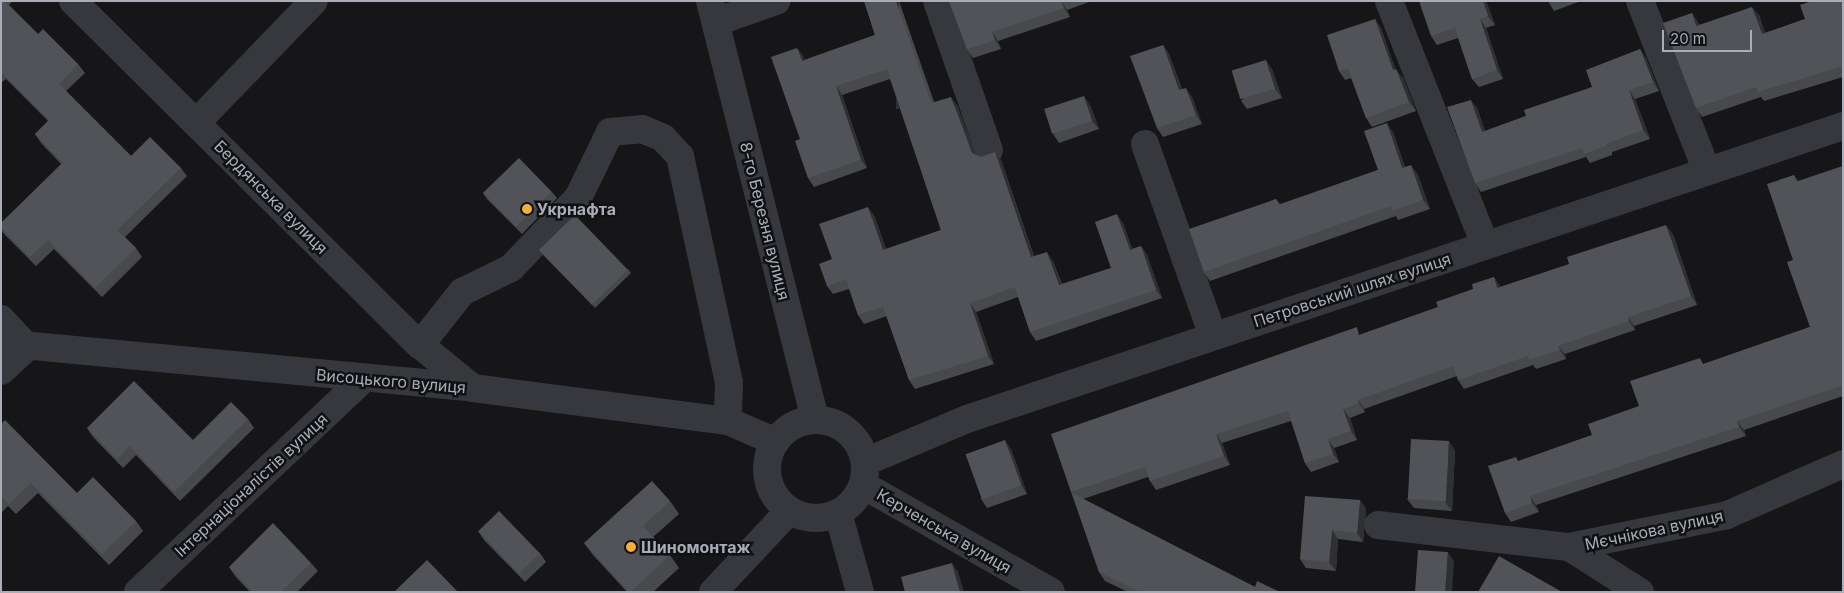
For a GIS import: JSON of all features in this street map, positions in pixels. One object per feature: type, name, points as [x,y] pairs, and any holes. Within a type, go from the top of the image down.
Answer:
[{"type":"street","name":"Бердянська вулиця","points":[[73,1],[420,345],[473,388]]},
{"type":"street","points":[[197,122],[314,1]]},
{"type":"street","name":"8-го Березня вулиця","points":[[776,1],[713,11],[815,420]]},
{"type":"street","points":[[937,1],[989,150]]},
{"type":"street","points":[[1389,1],[1485,245]]},
{"type":"street","points":[[1640,1],[1707,171]]},
{"type":"street","name":"Петровський шлях вулиця","points":[[838,513],[857,496],[864,474],[967,419],[1843,126]]},
{"type":"street","points":[[420,345],[462,292],[510,268],[578,198],[610,132],[642,129],[663,138],[680,156],[730,383],[728,421]]},
{"type":"street","points":[[1145,144],[1213,336]]},
{"type":"street","points":[[1,320],[14,345],[1,371]]},
{"type":"street","name":"Висоцького вулиця","points":[[14,345],[473,388],[728,421],[776,442]]},
{"type":"street","name":"Інтернаціоналістів вулиця","points":[[138,592],[364,378]]},
{"type":"street","points":[[860,592],[838,513],[813,518],[790,510],[772,490],[768,478],[770,453],[776,442],[795,425],[815,420],[844,429],[860,447],[864,474]]},
{"type":"street","name":"Мєчнікова вулиця","points":[[1569,548],[1727,515],[1843,464]]},
{"type":"street","name":"Керченська вулиця","points":[[864,474],[1051,592]]},
{"type":"street","points":[[713,592],[790,510]]},
{"type":"street","points":[[1378,525],[1569,548]]},
{"type":"street","name":"Мєчнікова вулиця","points":[[1569,548],[1640,592]]},
{"type":"building","points":[[1,1],[4,1],[38,34],[43,29],[78,64],[59,84],[131,156],[150,137],[181,168],[117,230],[136,248],[95,288],[48,240],[30,257],[1,228],[1,223],[63,163],[35,134],[49,120],[1,72]]},
{"type":"building","points":[[864,1],[896,1],[931,103],[951,97],[972,153],[981,157],[995,152],[1031,257],[1047,252],[1059,285],[1111,268],[1095,222],[1117,214],[1130,250],[1141,246],[1156,290],[1030,332],[1015,287],[970,303],[988,356],[909,380],[883,307],[858,315],[846,279],[827,286],[819,264],[832,259],[819,224],[868,207],[883,250],[941,230],[887,69],[836,86],[861,160],[808,178],[795,141],[800,139],[771,57],[797,48],[802,61],[875,35]]},
{"type":"building","points":[[949,1],[1061,1],[1064,8],[992,32],[995,40],[967,49]]},
{"type":"building","points":[[1419,1],[1483,1],[1488,16],[1480,19],[1497,70],[1472,79],[1455,28],[1431,36]]},
{"type":"building","points":[[1812,1],[1843,1],[1843,66],[1758,92],[1756,87],[1696,108],[1663,23],[1692,13],[1696,26],[1752,7],[1762,34],[1805,19],[1800,5]]},
{"type":"building","points":[[1375,19],[1393,70],[1396,69],[1409,102],[1366,118],[1348,68],[1339,71],[1327,35]]},
{"type":"building","points":[[1163,45],[1179,90],[1186,88],[1196,115],[1157,128],[1130,56]]},
{"type":"building","points":[[1640,49],[1653,82],[1629,90],[1643,130],[1584,154],[1582,148],[1475,183],[1447,107],[1471,100],[1482,132],[1526,116],[1524,110],[1592,87],[1586,70]]},
{"type":"building","points":[[1266,60],[1275,89],[1240,99],[1232,71]]},
{"type":"building","points":[[1084,96],[1092,121],[1052,134],[1044,109]]},
{"type":"building","points":[[1387,123],[1402,168],[1411,165],[1423,200],[1392,211],[1391,206],[1204,272],[1189,229],[1276,199],[1279,205],[1378,170],[1364,131]]},
{"type":"building","points":[[519,158],[552,192],[516,227],[483,193]]},
{"type":"building","points":[[1843,166],[1843,385],[1737,421],[1739,427],[1530,496],[1532,503],[1505,513],[1488,466],[1516,457],[1518,461],[1592,435],[1588,424],[1639,406],[1630,381],[1700,358],[1703,364],[1810,327],[1787,262],[1793,260],[1767,184],[1794,175],[1796,182]]},
{"type":"building","points":[[575,215],[628,270],[592,304],[539,250]]},
{"type":"building","points":[[1666,225],[1691,296],[1628,317],[1629,321],[1558,346],[1560,350],[1529,360],[1528,356],[1458,380],[1453,366],[1358,400],[1359,403],[1343,409],[1351,431],[1328,439],[1333,454],[1305,463],[1288,411],[1216,434],[1224,456],[1150,481],[1145,467],[1071,492],[1051,434],[1357,327],[1359,335],[1438,307],[1436,302],[1473,289],[1472,284],[1494,277],[1497,288],[1569,264],[1567,257]]},
{"type":"building","points":[[134,381],[193,440],[231,402],[248,419],[174,492],[130,446],[117,459],[87,428]]},
{"type":"building","points":[[5,420],[77,493],[93,477],[136,521],[102,554],[31,483],[9,504],[1,496],[1,424]]},
{"type":"building","points":[[1411,439],[1449,441],[1446,501],[1408,499]]},
{"type":"building","points":[[1005,440],[1021,485],[982,499],[966,454]]},
{"type":"building","name":"Шиномонтаж","points":[[652,481],[670,501],[643,526],[670,555],[629,592],[584,543]]},
{"type":"building","points":[[1072,493],[1255,587],[1257,581],[1280,592],[1140,592],[1099,572]]},
{"type":"building","points":[[1305,496],[1360,500],[1357,533],[1332,530],[1329,562],[1300,559]]},
{"type":"building","points":[[499,511],[540,553],[519,574],[478,531]]},
{"type":"building","points":[[273,523],[311,563],[281,592],[253,592],[229,567]]},
{"type":"building","points":[[1418,550],[1448,552],[1445,592],[1415,592]]},
{"type":"building","points":[[1499,556],[1562,592],[1478,592]]},
{"type":"building","points":[[427,560],[458,592],[394,592]]},
{"type":"building","points":[[952,563],[960,592],[905,592],[901,577]]},
{"type":"place","name":"Укрнафта","points":[[527,209]]},
{"type":"place","name":"Шиномонтаж","points":[[631,547]]}]
